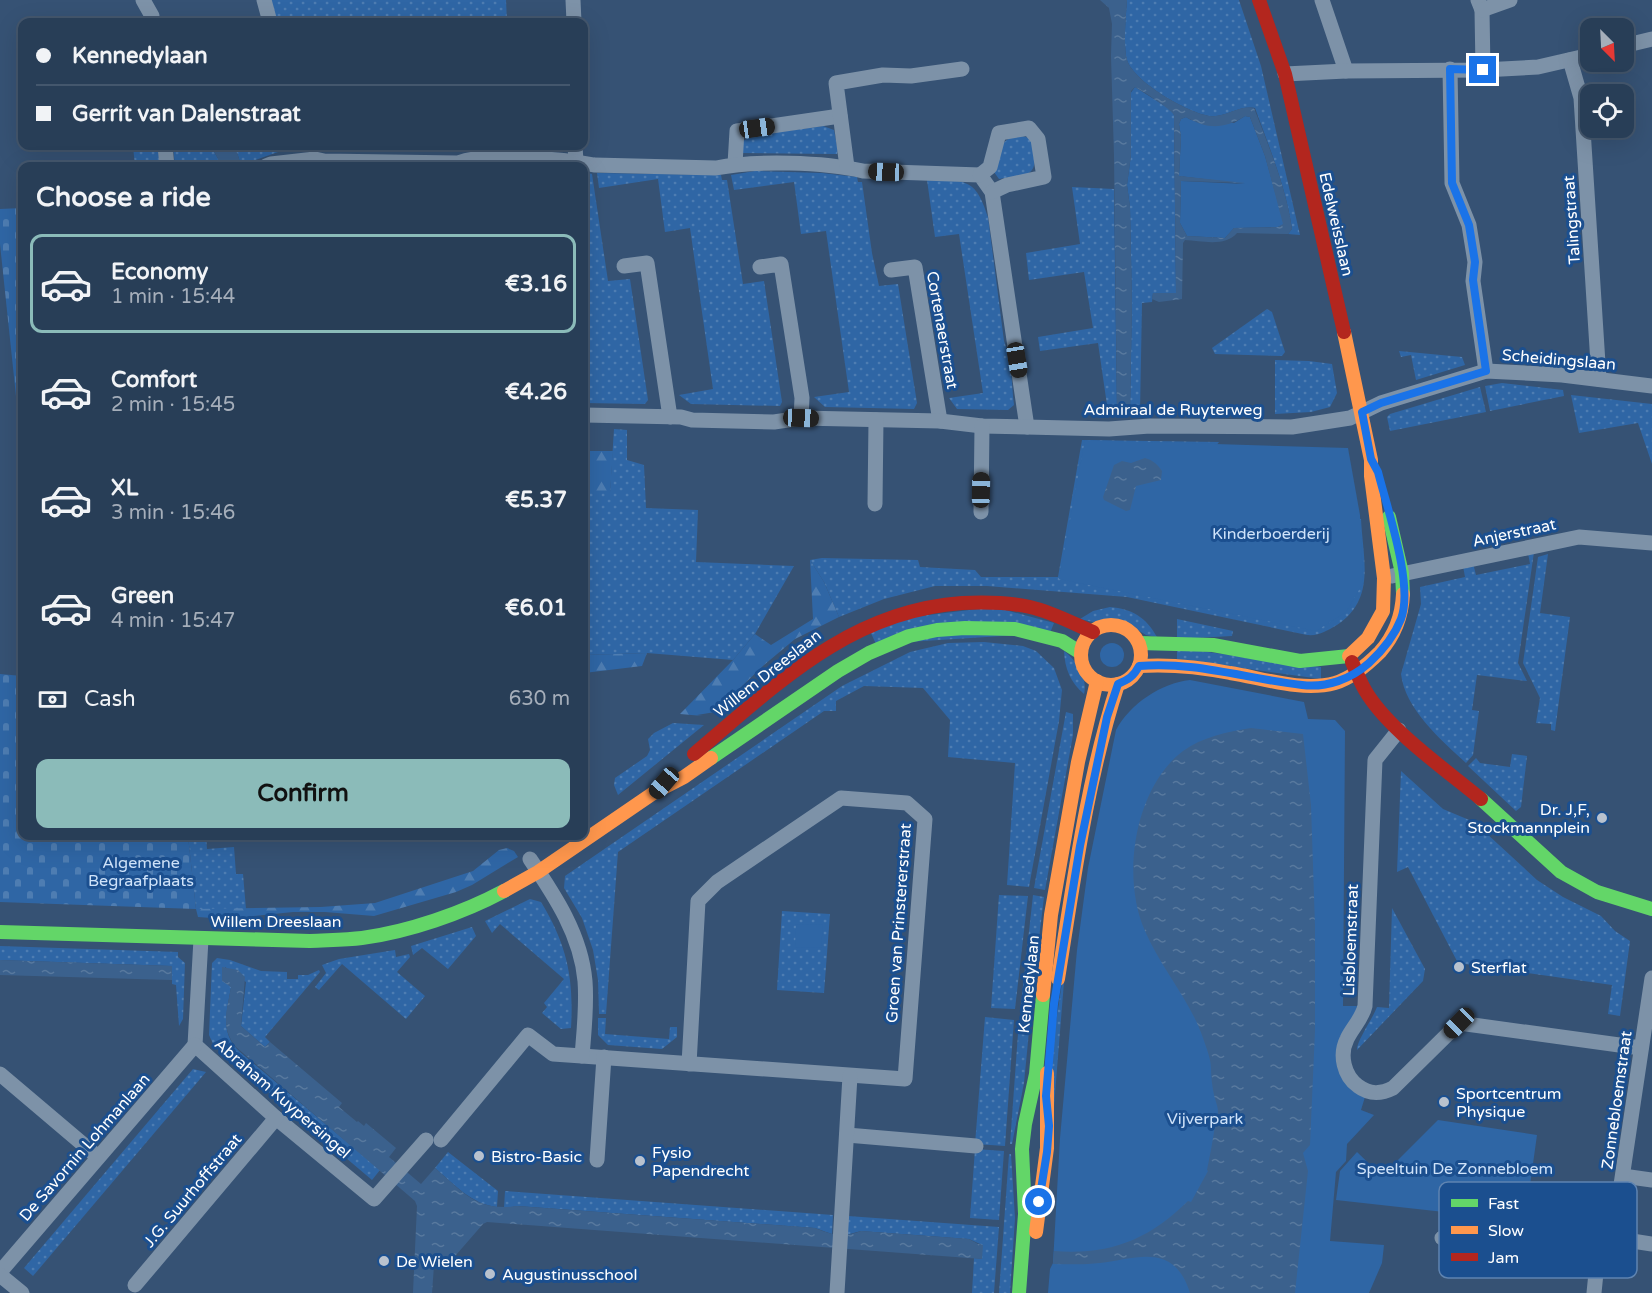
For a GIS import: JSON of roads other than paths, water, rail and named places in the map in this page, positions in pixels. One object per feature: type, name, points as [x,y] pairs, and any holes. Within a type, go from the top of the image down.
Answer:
[{"type":"street","points":[[143,0],[152,18]]},
{"type":"street","points":[[264,0],[269,18]]},
{"type":"street","points":[[573,0],[574,18]]},
{"type":"street","name":"Edelweisslaan","points":[[1259,0],[1285,74],[1334,282],[1371,459],[1371,477],[1384,578],[1383,611],[1368,638],[1349,656]]},
{"type":"street","points":[[1322,0],[1346,71]]},
{"type":"street","points":[[1483,70],[1480,5],[1510,0]]},
{"type":"street","points":[[1634,43],[1652,39]]},
{"type":"street","points":[[1285,74],[1538,68],[1580,58]]},
{"type":"street","name":"Talingstraat","points":[[1570,60],[1581,99],[1599,379]]},
{"type":"street","points":[[847,167],[836,82],[883,75],[911,76],[962,69]]},
{"type":"street","points":[[1450,69],[1452,183],[1469,225],[1475,262],[1473,280],[1486,371]]},
{"type":"street","points":[[735,164],[736,131],[840,116]]},
{"type":"street","points":[[588,164],[705,168],[735,164],[774,164],[847,167],[863,171],[980,175],[990,167],[999,133],[1029,128],[1038,140],[1044,177],[1007,185],[992,192]]},
{"type":"street","points":[[575,150],[576,161]]},
{"type":"street","points":[[278,162],[314,152],[324,161],[391,162]]},
{"type":"street","points":[[468,152],[580,162]]},
{"type":"street","points":[[980,175],[992,192],[1027,427]]},
{"type":"street","points":[[624,266],[647,263],[670,417]]},
{"type":"street","points":[[760,267],[781,264],[802,398],[801,418]]},
{"type":"street","name":"Cortenaerstraat","points":[[891,270],[915,267],[940,422]]},
{"type":"street","name":"Scheidingslaan","points":[[1362,412],[1381,403],[1486,371],[1599,379],[1652,386]]},
{"type":"street","name":"Admiraal de Ruyterweg","points":[[588,415],[774,422],[801,418],[940,422],[982,426],[1128,429],[1150,426],[1292,427],[1350,418],[1362,412]]},
{"type":"street","points":[[875,504],[876,420]]},
{"type":"street","points":[[981,512],[982,426]]},
{"type":"street","name":"Edelweisslaan","points":[[1357,673],[1384,650],[1401,619],[1404,599],[1403,573],[1378,472],[1371,459]]},
{"type":"street","name":"Anjerstraat","points":[[1384,578],[1579,537],[1652,543]]},
{"type":"street","name":"Willem Dreeslaan","points":[[655,792],[672,773],[826,647],[881,618],[915,608],[956,602],[1003,603],[1034,608],[1093,632]]},
{"type":"street","points":[[1110,625],[1119,626],[1128,630],[1139,643],[1141,659],[1139,666],[1127,681],[1118,684],[1104,684],[1085,670],[1081,653],[1085,641],[1093,632],[1110,625]]},
{"type":"street","name":"Willem Dreeslaan","points":[[588,832],[684,777],[869,652],[909,636],[937,630],[965,628],[1015,629],[1062,641],[1081,653]]},
{"type":"street","points":[[1139,643],[1213,645],[1300,661],[1349,656],[1367,694],[1379,710],[1561,872],[1596,892],[1652,909]]},
{"type":"street","points":[[1139,666],[1162,664],[1194,666],[1304,685],[1331,684],[1357,673]]},
{"type":"street","name":"Kennedylaan","points":[[1019,1293],[1025,1214],[1022,1158],[1025,1124],[1036,1074],[1052,915],[1078,762],[1097,681]]},
{"type":"street","name":"Kennedylaan","points":[[1033,1282],[1038,1214],[1049,1126],[1046,1096],[1054,1004],[1080,846],[1107,717],[1118,684]]},
{"type":"street","name":"Lisbloemstraat","points":[[1399,730],[1375,760],[1365,1006],[1343,1051],[1345,1068],[1354,1084],[1373,1093],[1383,1093],[1393,1088],[1459,1023],[1641,1048]]},
{"type":"street","points":[[1455,779],[1476,808],[1542,872],[1587,898],[1616,910],[1642,916],[1652,914]]},
{"type":"street","name":"Groen van Prinstererstraat","points":[[390,1182],[403,1167],[434,1140],[528,1035],[553,1054],[604,1058],[850,1076],[905,1079],[925,819],[907,803],[841,798],[717,882],[698,901],[688,1064]]},
{"type":"street","name":"Willem Dreeslaan","points":[[0,932],[310,941],[361,938],[398,931],[465,909],[575,840]]},
{"type":"street","points":[[534,865],[567,918],[582,960],[586,1003],[582,1056]]},
{"type":"street","name":"Abraham Kuypersingel","points":[[201,939],[195,1045],[276,1118],[374,1199],[390,1182]]},
{"type":"street","name":"Zonnebloemstraat","points":[[1622,1182],[1652,978]]},
{"type":"street","name":"De Savornin Lohmanlaan","points":[[0,1274],[195,1045]]},
{"type":"street","points":[[597,1160],[604,1058]]},
{"type":"street","points":[[0,1074],[98,1157]]},
{"type":"street","points":[[837,1293],[850,1076]]},
{"type":"street","name":"J.G. Suurhoffstraat","points":[[135,1285],[276,1118]]},
{"type":"street","points":[[847,1135],[976,1146]]},
{"type":"street","points":[[1623,1176],[1652,1180]]},
{"type":"street","points":[[1637,1242],[1652,1244]]},
{"type":"street","points":[[0,1274],[22,1293]]},
{"type":"street","points":[[1594,1293],[1596,1278]]},
{"type":"water","points":[[1100,0],[1127,0],[1125,39],[1127,60],[1140,78],[1151,87],[1176,103],[1200,114],[1216,116],[1243,108],[1254,108],[1281,183],[1292,229],[1288,234],[1237,233],[1220,242],[1185,240],[1183,243],[1182,299],[1159,302],[1152,299],[1153,293],[1176,293],[1174,115],[1162,104],[1135,87],[1131,91],[1131,155],[1127,185],[1130,207],[1132,303],[1130,412],[1117,412],[1112,24],[1109,8]],"holes":[[[1245,116],[1250,117],[1265,156],[1283,224],[1278,227],[1234,228],[1225,238],[1187,236],[1180,223],[1181,181],[1246,183],[1179,176],[1181,137],[1179,124],[1181,119],[1186,117],[1202,124],[1216,126]]]},
{"type":"water","points":[[213,150],[236,150],[240,162],[220,162]]},
{"type":"water","points":[[1145,458],[1153,461],[1162,471],[1161,480],[1136,486],[1130,510],[1126,511],[1104,500],[1114,465],[1122,461],[1131,463]]},
{"type":"water","points":[[1251,728],[1303,734],[1311,805],[1315,926],[1315,1031],[1310,1145],[1303,1153],[1308,1171],[1295,1293],[1190,1293],[1175,1266],[1153,1257],[1094,1264],[1053,1264],[1054,1251],[1074,1252],[1111,1247],[1143,1235],[1158,1226],[1188,1201],[1191,1202],[1208,1171],[1218,1112],[1211,1064],[1198,1025],[1145,931],[1138,910],[1134,886],[1134,861],[1143,810],[1153,787],[1166,767],[1183,751],[1198,742],[1224,733]]},
{"type":"water","points":[[0,960],[172,966],[172,980],[0,975]]},
{"type":"water","points":[[222,967],[238,970],[245,977],[241,1026],[265,1047],[270,1042],[342,1103],[339,1107],[357,1122],[364,1126],[366,1123],[396,1148],[389,1157],[421,1184],[435,1168],[463,1192],[491,1206],[815,1228],[838,1235],[861,1231],[969,1239],[983,1245],[982,1259],[487,1222],[449,1263],[434,1265],[432,1293],[413,1293],[417,1206],[415,1201],[236,1047],[226,1026],[231,987],[222,981]]},
{"type":"place","name":"Dr. J,F, Stockmannplein","points":[[1602,818]]},
{"type":"place","name":"Sterflat","points":[[1459,967]]},
{"type":"place","name":"Sportcentrum Physique","points":[[1444,1102]]},
{"type":"place","name":"Bistro-Basic","points":[[479,1156]]},
{"type":"place","name":"Fysio Papendrecht","points":[[640,1161]]},
{"type":"place","name":"De Wielen","points":[[384,1261]]},
{"type":"place","name":"Augustinusschool","points":[[490,1274]]},
{"type":"park label","name":"Kinderboerderij","points":[[1271,533]]},
{"type":"park label","name":"Algemene Begraafplaats","points":[[141,871]]},
{"type":"park label","name":"Vijverpark","points":[[1205,1118]]},
{"type":"park label","name":"Speeltuin De Zonnebloem","points":[[1455,1168]]}]
